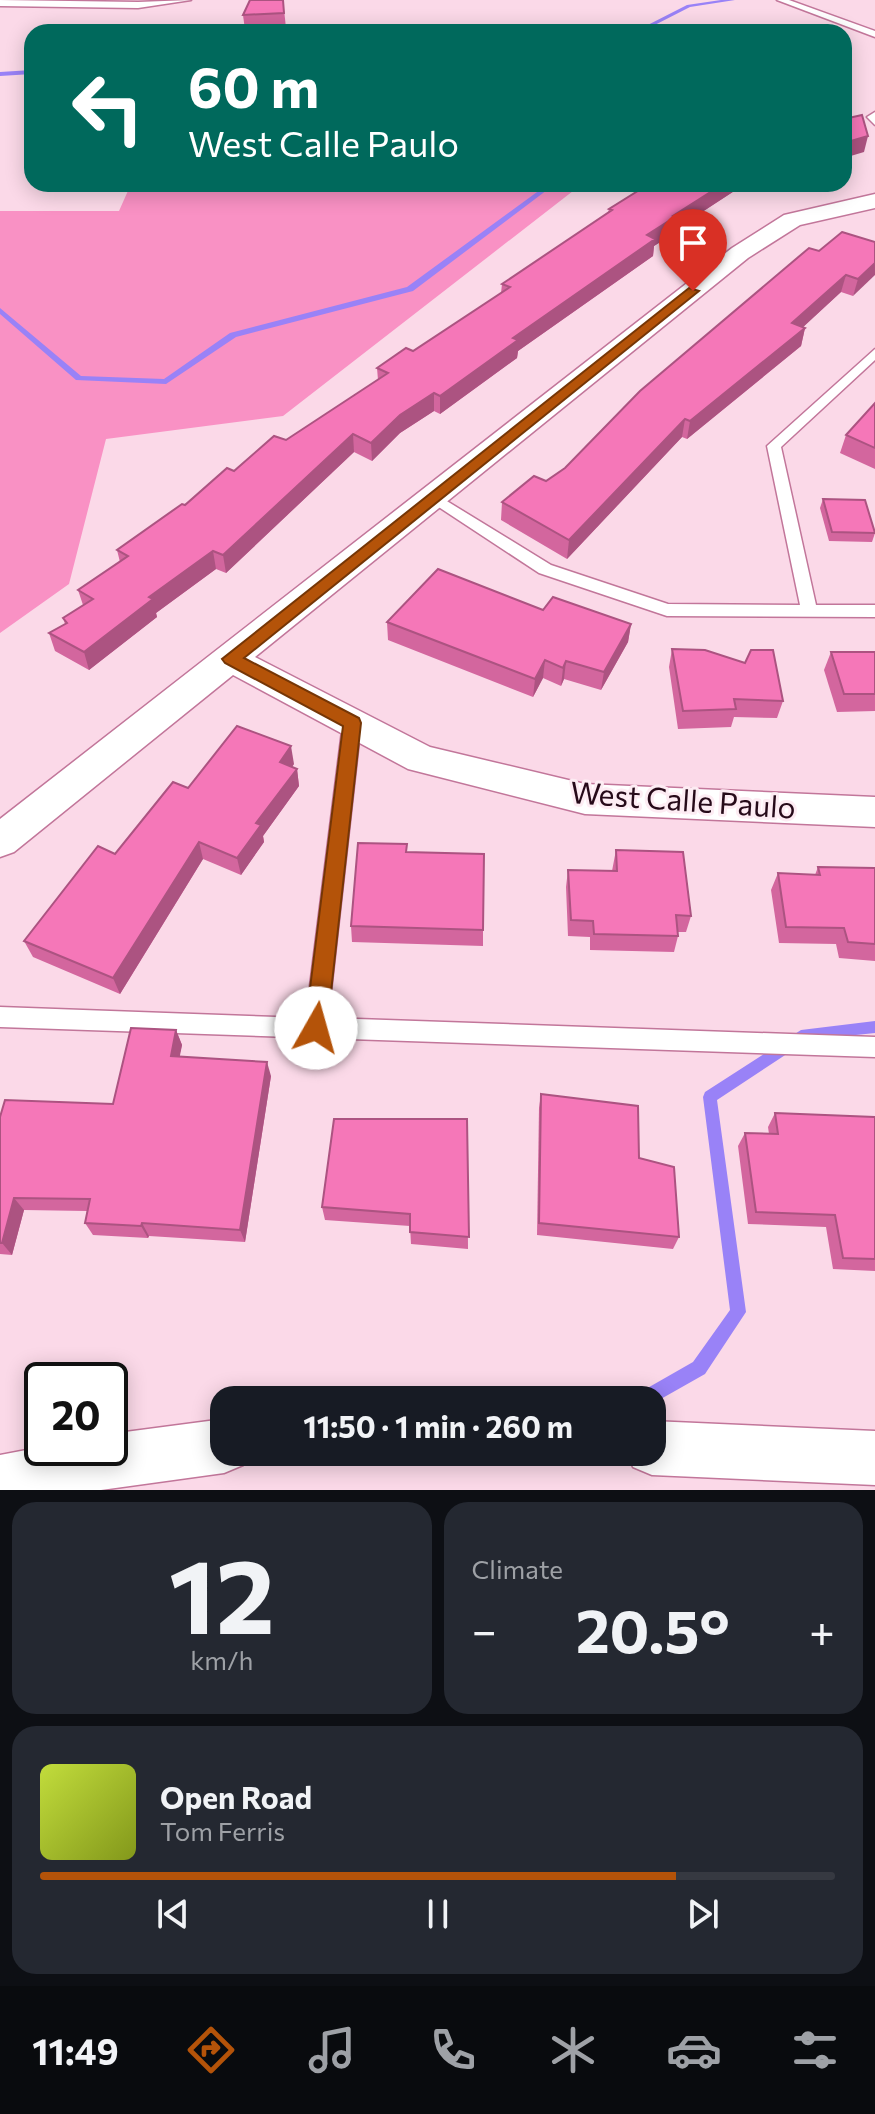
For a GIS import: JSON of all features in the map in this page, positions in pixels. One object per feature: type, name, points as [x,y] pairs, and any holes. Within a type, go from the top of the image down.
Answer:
[{"type":"street","points":[[0,841],[740,253],[792,220],[875,201]]},
{"type":"street","name":"West Calle Paulo","points":[[231,659],[421,759],[585,799],[875,812]]},
{"type":"street","points":[[0,1482],[136,1456],[210,1448]]},
{"type":"street","points":[[666,1449],[875,1458]]},
{"type":"lane","points":[[0,3],[138,5],[187,0]]},
{"type":"lane","points":[[781,0],[847,24]]},
{"type":"lane","points":[[852,26],[875,34]]},
{"type":"lane","points":[[875,115],[872,117],[875,122]]},
{"type":"lane","points":[[809,610],[774,446],[875,353]]},
{"type":"lane","points":[[432,498],[545,569],[667,610],[875,611]]},
{"type":"lane","points":[[316,1028],[352,723]]},
{"type":"lane","points":[[0,1017],[875,1047]]},
{"type":"shaded area","points":[[127,192],[572,192],[283,416],[106,439],[69,584],[0,633],[0,211],[119,211]]},
{"type":"building","points":[[250,0],[283,0],[284,13],[243,15]]},
{"type":"building","points":[[862,115],[868,136],[852,141],[852,117]]},
{"type":"building","points":[[636,192],[710,192],[647,235],[655,239],[513,338],[518,340],[440,396],[434,393],[400,415],[371,443],[353,434],[223,555],[213,551],[149,597],[153,599],[84,652],[49,633],[67,623],[63,618],[93,599],[78,590],[128,556],[117,550],[182,504],[185,505],[227,468],[234,471],[274,436],[286,440],[388,373],[377,368],[406,348],[413,351],[510,287],[502,284],[612,210],[609,209]]},
{"type":"building","points":[[842,232],[875,242],[875,263],[858,279],[846,275],[792,323],[805,328],[690,421],[685,419],[569,540],[502,502],[534,476],[546,481],[565,468],[640,391],[809,248],[819,251]]},
{"type":"building","points":[[875,403],[875,448],[846,435]]},
{"type":"building","points":[[823,499],[865,500],[875,533],[832,532]]},
{"type":"building","points":[[438,569],[543,610],[553,597],[631,624],[604,672],[566,661],[563,668],[545,660],[535,679],[387,622]]},
{"type":"building","points":[[672,649],[705,650],[745,663],[751,650],[773,650],[783,701],[734,699],[736,709],[683,711]]},
{"type":"building","points":[[831,652],[875,652],[875,694],[844,694]]},
{"type":"building","points":[[237,726],[291,746],[280,762],[297,769],[256,823],[261,825],[237,858],[199,842],[113,978],[24,941],[98,846],[115,854],[173,782],[188,788]]},
{"type":"building","points":[[358,843],[407,844],[406,852],[484,854],[483,930],[351,926]]},
{"type":"building","points":[[616,850],[683,852],[691,916],[676,915],[678,936],[594,934],[593,921],[571,920],[568,870],[617,871]]},
{"type":"building","points":[[818,867],[875,868],[875,944],[848,942],[844,928],[786,927],[778,873],[820,875]]},
{"type":"building","points":[[131,1028],[176,1030],[171,1056],[267,1062],[240,1230],[142,1223],[141,1226],[85,1223],[90,1199],[14,1198],[0,1243],[0,1117],[5,1100],[113,1104]]},
{"type":"building","points":[[541,1094],[638,1106],[639,1158],[674,1167],[679,1237],[539,1223]]},
{"type":"building","points":[[775,1113],[875,1117],[875,1259],[843,1258],[835,1215],[756,1212],[745,1133],[778,1134]]},
{"type":"building","points":[[334,1119],[467,1119],[469,1237],[410,1232],[410,1214],[322,1207]]},
{"type":"waterway","points":[[653,24],[689,6],[732,0]]},
{"type":"waterway","points":[[0,74],[24,72]]},
{"type":"waterway","points":[[0,310],[79,378],[166,382],[233,335],[410,289],[541,192]]},
{"type":"waterway","points":[[666,1387],[699,1368],[738,1312],[710,1097],[806,1034],[875,1027]]},
{"type":"route","points":[[316,1028],[352,723],[231,659],[693,291]]}]
